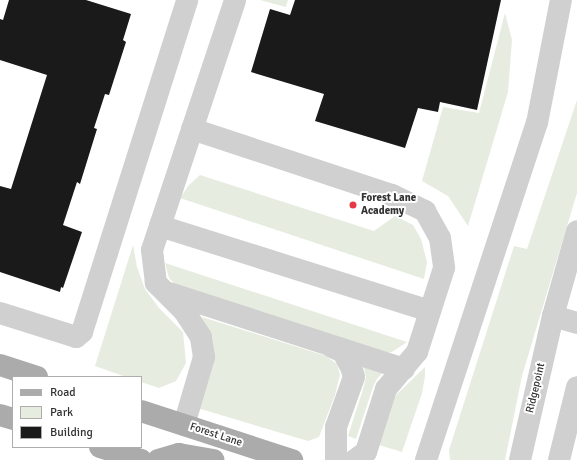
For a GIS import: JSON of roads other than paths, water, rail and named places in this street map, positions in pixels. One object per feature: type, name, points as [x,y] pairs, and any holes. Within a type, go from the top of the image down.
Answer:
[{"type":"main road","points":[[0,365],[34,376]]},
{"type":"main road","name":"Forest Lane","points":[[142,411],[292,460]]},
{"type":"main road","points":[[0,415],[12,419]]},
{"type":"main road","points":[[103,448],[131,459]]},
{"type":"main road","points":[[158,460],[178,454],[213,460]]},
{"type":"street","points":[[0,313],[76,337],[82,332],[187,0]]},
{"type":"street","points":[[184,425],[204,357],[201,337],[184,311],[156,283],[152,250],[235,0]]},
{"type":"street","points":[[426,460],[537,123],[561,0]]},
{"type":"street","points":[[192,128],[392,195],[425,211],[440,238],[444,268],[417,352],[386,389],[366,452],[355,460]]},
{"type":"street","points":[[160,226],[430,311]]},
{"type":"street","name":"Ridgepoint","points":[[520,460],[553,316],[577,231]]},
{"type":"street","points":[[165,292],[404,368]]},
{"type":"street","points":[[553,316],[577,323]]},
{"type":"street","points":[[331,346],[343,352],[351,367],[354,377],[336,427],[336,460]]},
{"type":"street","points":[[559,460],[577,387]]},
{"type":"place","name":"Forest Lane Academy","points":[[353,205]]}]
